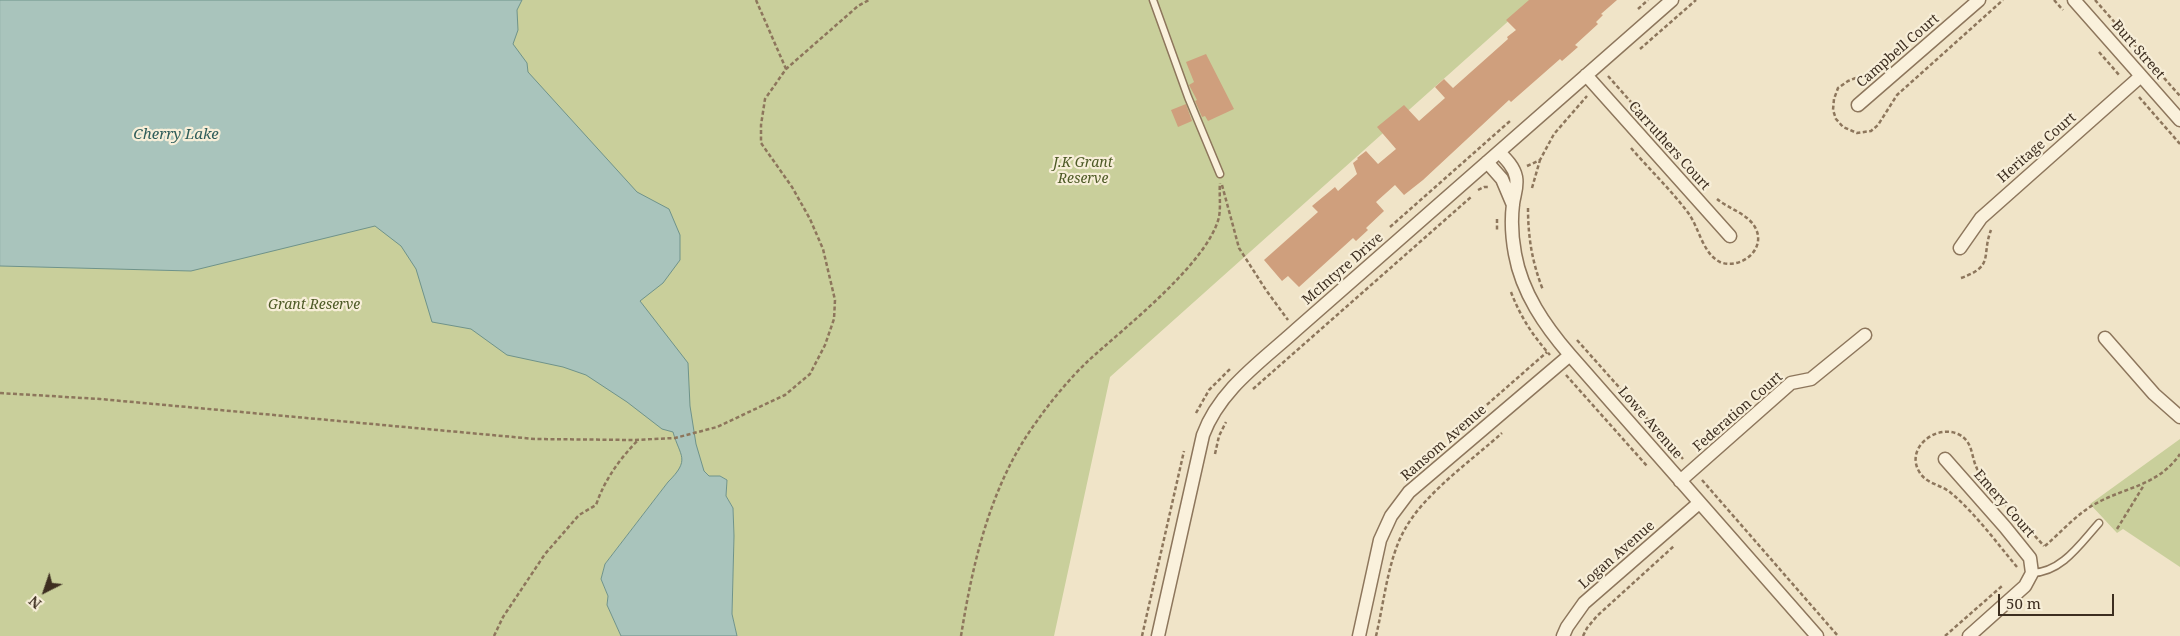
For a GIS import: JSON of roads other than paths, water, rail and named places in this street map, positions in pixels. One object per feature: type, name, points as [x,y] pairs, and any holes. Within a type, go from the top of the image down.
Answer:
[{"type":"street","name":"McIntyre Drive","points":[[1158,636],[1199,451],[1207,423],[1230,390],[1672,0]]},
{"type":"street","name":"Campbell Court","points":[[1858,105],[1979,0]]},
{"type":"street","name":"Burt Street","points":[[2074,0],[2180,120]]},
{"type":"street","name":"Carruthers Court","points":[[1586,75],[1730,236]]},
{"type":"street","name":"Heritage Court","points":[[1960,248],[1981,218],[2141,76]]},
{"type":"street","name":"Lowe Avenue","points":[[1499,152],[1513,170],[1517,186],[1513,205],[1515,254],[1524,287],[1542,320],[1570,355],[1817,636]]},
{"type":"street","name":"Lowe Avenue","points":[[1487,162],[1502,179],[1513,205]]},
{"type":"street","name":"Federation Court","points":[[1680,481],[1791,383],[1811,379],[1865,334]]},
{"type":"street","points":[[2105,338],[2154,394],[2180,417]]},
{"type":"street","name":"Ransom Avenue","points":[[1359,636],[1380,540],[1391,516],[1408,492],[1570,355]]},
{"type":"street","name":"Emery Court","points":[[1945,459],[2030,558],[2032,573]]},
{"type":"street","name":"Logan Avenue","points":[[1563,636],[1567,627],[1584,604],[1700,503]]},
{"type":"street","points":[[1969,636],[2025,586],[2032,573]]},
{"type":"lane","points":[[1153,0],[1188,97],[1220,174]]},
{"type":"lane","points":[[2032,573],[2042,573],[2061,565],[2099,523]]},
{"type":"water","name":"Cherry Lake","points":[[0,0],[522,0],[517,10],[518,30],[513,44],[527,63],[528,72],[637,192],[669,209],[680,235],[680,260],[663,283],[640,301],[688,363],[690,406],[696,444],[704,471],[709,476],[720,476],[727,480],[726,496],[733,508],[732,614],[737,636],[621,636],[607,605],[608,596],[601,579],[605,564],[682,463],[681,453],[673,432],[662,429],[627,402],[586,375],[563,367],[507,355],[471,329],[432,322],[416,269],[401,246],[375,226],[191,271],[0,266]]},
{"type":"park label","name":"J.K Grant Reserve","points":[[1083,172]]},
{"type":"park label","name":"Grant Reserve","points":[[314,305]]}]
